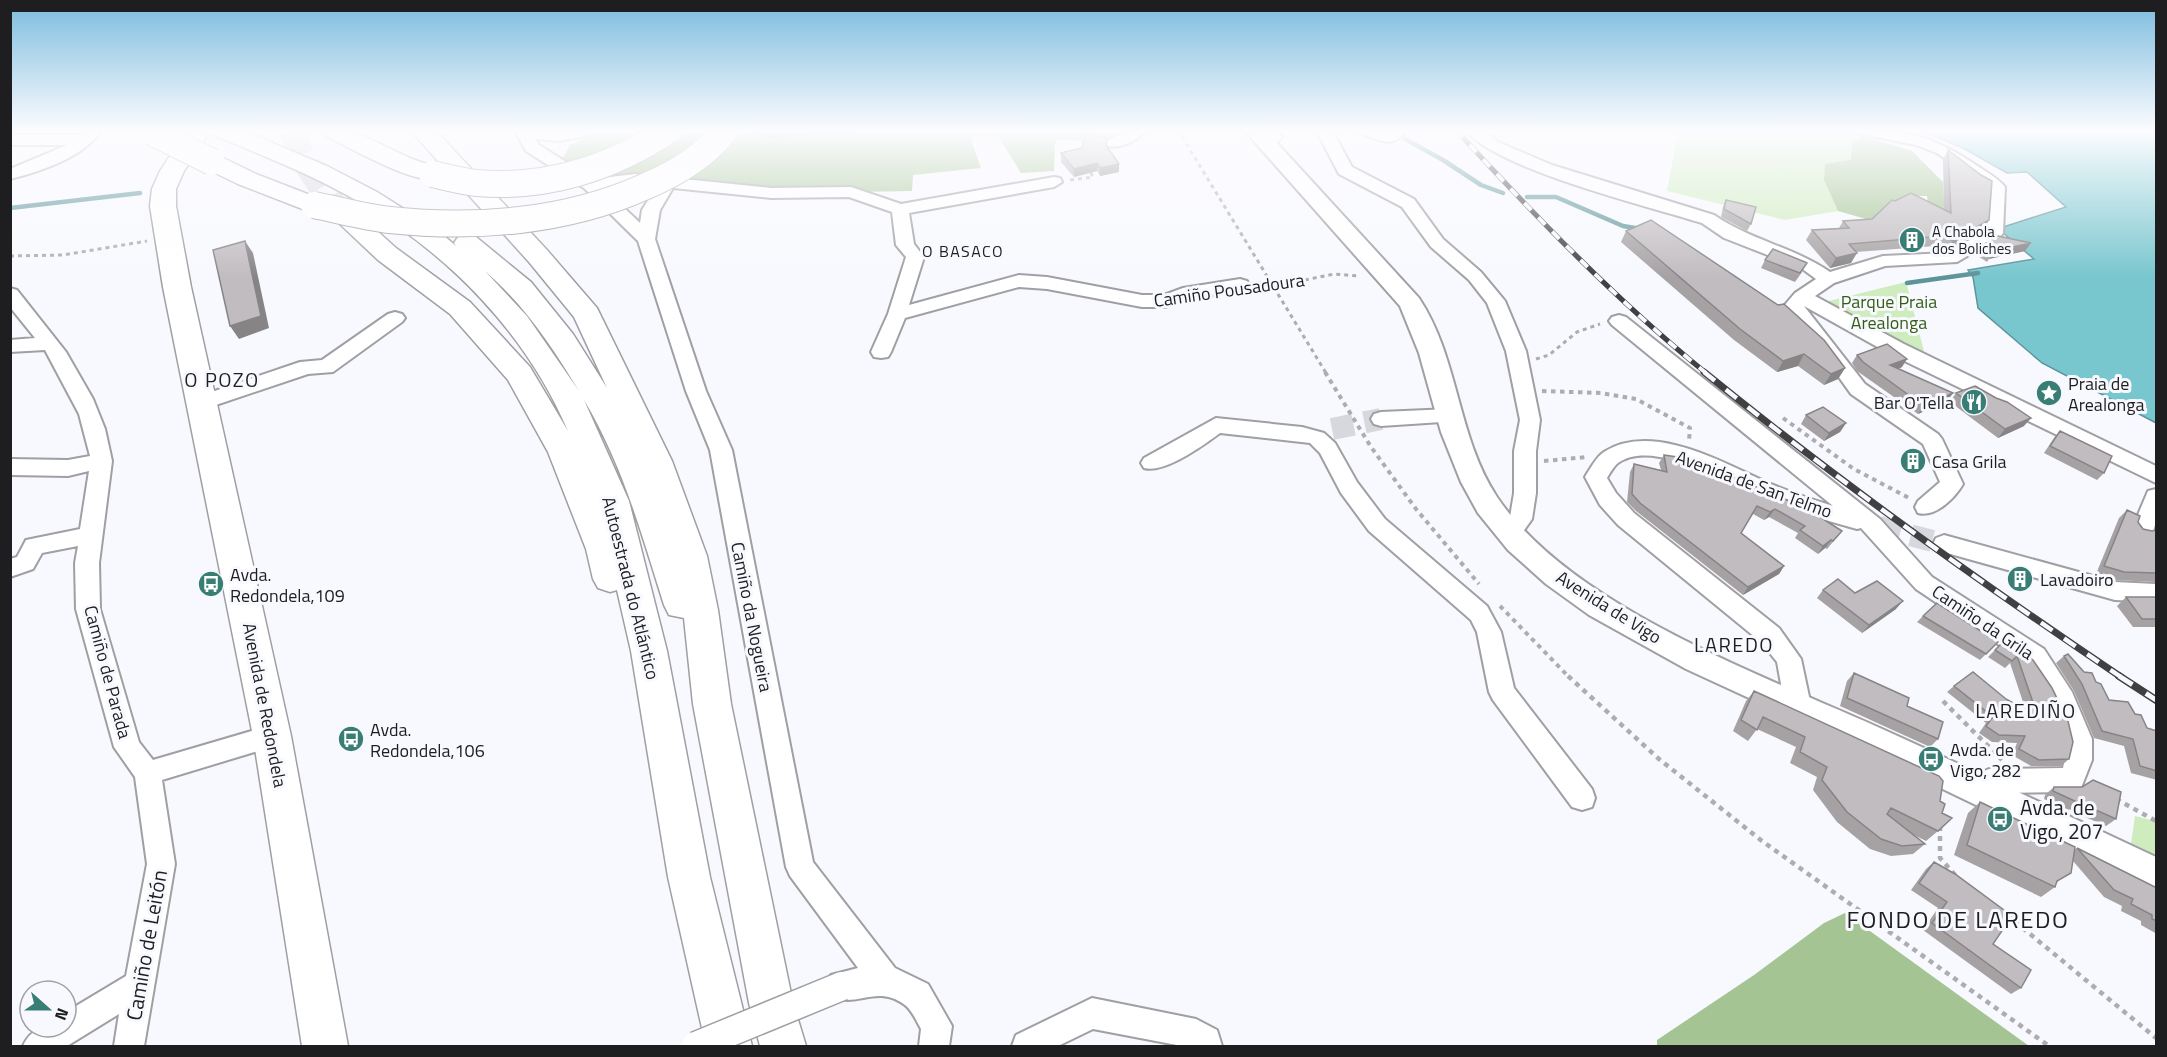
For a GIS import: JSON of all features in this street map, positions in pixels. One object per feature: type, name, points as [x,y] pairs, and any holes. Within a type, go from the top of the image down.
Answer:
[{"type":"highway","name":"Avenida de Redondela","points":[[169,179],[164,189],[163,206],[168,235],[201,403],[272,736],[325,1047]]},
{"type":"highway","points":[[248,179],[324,204],[378,218],[425,223],[481,222],[559,214],[614,201],[662,179]]},
{"type":"highway","name":"Autoestrada do Atlántico","points":[[334,179],[368,197],[428,235],[475,277],[517,322],[569,399],[613,501],[649,651],[689,877],[729,1047]]},
{"type":"highway","name":"Autoestrada do Atlántico","points":[[374,179],[432,215],[521,288],[556,332],[608,414],[647,500],[712,704]]},
{"type":"highway","points":[[464,179],[492,184],[546,179]]},
{"type":"highway","name":"Autoestrada do Atlántico","points":[[468,179],[587,314],[656,461],[690,556],[701,610],[712,704],[771,1003],[783,1047]]},
{"type":"highway","points":[[491,179],[546,245],[587,314]]},
{"type":"highway","points":[[324,204],[460,308],[520,374],[564,452],[603,549],[640,711],[689,877]]},
{"type":"main road","name":"Avenida de Vigo","points":[[1302,179],[1411,303],[1425,330],[1465,462],[1487,504],[1509,534],[1540,563],[1581,593],[1665,643],[2157,875]]},
{"type":"street","name":"Camiño da Nogueira","points":[[582,179],[590,184],[646,239],[696,391],[721,450],[800,867],[884,979]]},
{"type":"street","points":[[590,184],[632,179]]},
{"type":"street","points":[[638,179],[771,193],[851,192],[900,209],[1054,182]]},
{"type":"street","points":[[1362,179],[1408,204],[1437,243],[1482,284],[1496,301],[1517,357],[1530,420],[1525,451],[1526,493],[1521,519],[1509,534]]},
{"type":"street","points":[[1579,179],[1708,219],[1730,234],[1807,264],[1828,279]]},
{"type":"street","points":[[1926,507],[1952,484],[1931,439],[1858,389],[1823,341],[1792,307],[1828,279],[1883,261],[1951,258],[1994,233],[1997,187],[1986,179]]},
{"type":"street","name":"Camiño da Nogueira","points":[[646,239],[651,210],[668,183]]},
{"type":"street","points":[[881,352],[897,314],[915,257],[905,245],[900,209]]},
{"type":"street","name":"Camiño Pousadoura","points":[[897,314],[1019,281],[1047,283],[1142,301],[1166,301],[1183,294],[1240,285]]},
{"type":"street","name":"Camiño de Parada","points":[[10,294],[50,343],[82,394],[100,445],[101,461],[87,563],[88,609],[127,747],[148,773]]},
{"type":"street","points":[[1802,297],[1859,330],[2157,475]]},
{"type":"street","points":[[201,403],[307,367],[326,367],[395,318]]},
{"type":"street","points":[[1619,321],[1875,526]]},
{"type":"street","points":[[1823,341],[1859,330]]},
{"type":"street","points":[[10,346],[50,343]]},
{"type":"street","points":[[1381,419],[1450,416]]},
{"type":"street","points":[[1152,463],[1191,442],[1216,425],[1302,434],[1325,433],[1328,448],[1349,487],[1377,525],[1479,613],[1489,633],[1502,692],[1582,798]]},
{"type":"street","name":"Avenida de San Telmo","points":[[1798,706],[1789,659],[1780,646],[1758,625],[1626,519],[1608,499],[1596,477],[1602,464],[1613,454],[1624,451],[1658,450],[1695,459],[1771,493],[1875,526]]},
{"type":"street","points":[[10,467],[68,468],[101,461]]},
{"type":"street","points":[[2143,529],[2157,498]]},
{"type":"street","name":"Camiño da Grila","points":[[1875,526],[1924,583],[2035,656],[2050,673],[2076,729],[2081,746],[2079,764],[2072,780],[1989,781],[1985,795]]},
{"type":"street","points":[[10,568],[25,563],[34,546],[92,535]]},
{"type":"street","points":[[1944,544],[2115,591],[2157,593]]},
{"type":"street","points":[[148,773],[272,736]]},
{"type":"street","name":"Camiño de Leitón","points":[[129,1047],[161,864],[148,773]]},
{"type":"street","points":[[696,1047],[842,986],[884,979],[917,995],[937,1026],[934,1047]]},
{"type":"street","points":[[39,1047],[139,985]]},
{"type":"street","points":[[1027,1047],[1092,1013],[1196,1034],[1206,1041],[1206,1047]]},
{"type":"path","points":[[1054,182],[1075,179]]},
{"type":"path","points":[[1208,179],[1371,447],[1416,508],[1482,588]]},
{"type":"path","points":[[10,256],[63,255],[147,241],[168,235]]},
{"type":"path","name":"Camiño Pousadoura","points":[[1240,285],[1300,281],[1334,274],[1387,276]]},
{"type":"path","points":[[1517,357],[1539,359],[1553,354],[1561,344],[1584,328],[1619,321]]},
{"type":"path","points":[[1523,388],[1564,393],[1587,391],[1636,399],[1690,428],[1688,445],[1695,459]]},
{"type":"path","points":[[1782,418],[1854,469],[1926,507]]},
{"type":"path","points":[[1554,460],[1579,457]]},
{"type":"path","points":[[1497,603],[1566,674],[1668,766],[1762,841],[2049,1047]]},
{"type":"path","points":[[1943,701],[1999,756],[2015,780]]},
{"type":"path","points":[[2114,798],[2156,821]]},
{"type":"path","points":[[1940,821],[1940,858],[1964,882]]},
{"type":"path","points":[[2001,910],[2157,1038]]},
{"type":"green space","points":[[582,179],[913,179],[912,191],[851,192],[590,184]]},
{"type":"green space","points":[[1669,179],[1825,179],[1838,211],[1785,220],[1667,191]]},
{"type":"green space","points":[[1940,179],[1943,182],[1945,218],[1928,208],[1927,196],[1914,196],[1873,221],[1838,211],[1824,180]]},
{"type":"green space","name":"Parque Praia Arealonga","points":[[1906,282],[1926,359],[1821,303]]},
{"type":"green space","points":[[2156,811],[2156,856],[2131,844],[2135,816],[2155,821]]},
{"type":"green space","points":[[1845,913],[2029,1046],[1657,1046],[1657,1040],[1754,975],[1824,923]]},
{"type":"water","points":[[2035,179],[2156,179],[2156,423],[2042,363],[1978,308],[1973,277],[1968,270],[2034,259],[2003,233],[2003,227],[2066,207]]},
{"type":"building","points":[[1949,179],[1992,181],[1989,220],[1953,241],[1942,236],[1849,244],[1857,253],[1836,258],[1812,230],[1849,228],[1843,221],[1872,219],[1892,200],[1895,201],[1911,193],[1951,213]]},
{"type":"building","points":[[1726,200],[1756,207],[1751,224],[1724,209]]},
{"type":"building","points":[[1651,220],[1778,305],[1784,304],[1824,340],[1845,368],[1831,374],[1804,354],[1783,361],[1740,329],[1626,231]]},
{"type":"building","points":[[1998,236],[2031,243],[1993,251],[1993,254],[1981,246]]},
{"type":"building","points":[[245,241],[261,316],[230,326],[213,250]]},
{"type":"building","points":[[1773,249],[1807,263],[1800,273],[1765,260]]},
{"type":"building","points":[[1887,344],[1907,359],[1890,365],[1953,393],[1924,406],[1863,362],[1857,355]]},
{"type":"building","points":[[1975,386],[2007,402],[2031,418],[2005,429],[1956,393]]},
{"type":"building","points":[[1823,407],[1846,423],[1829,433],[1806,415]]},
{"type":"building","points":[[2060,431],[2112,456],[2104,473],[2050,446]]},
{"type":"building","points":[[1664,455],[1691,459],[1806,508],[1842,531],[1833,541],[1823,546],[1800,530],[1805,526],[1775,509],[1770,512],[1757,506],[1741,533],[1784,566],[1748,587],[1640,503],[1632,494],[1634,464],[1667,472]]},
{"type":"building","points":[[2127,510],[2140,516],[2138,522],[2143,529],[2157,530],[2157,573],[2124,572],[2104,566]]},
{"type":"building","points":[[1838,579],[1855,593],[1877,581],[1903,601],[1869,625],[1823,590]]},
{"type":"building","points":[[2126,597],[2157,597],[2157,619],[2142,619]]},
{"type":"building","points":[[1937,603],[1998,642],[1986,654],[1923,616]]},
{"type":"building","points":[[2005,640],[2033,660],[2052,688],[2068,721],[2073,742],[2069,759],[2039,760],[2019,749],[2025,736],[1999,735],[1986,726],[1993,717],[1954,686],[1973,672],[2006,699],[2038,717],[2017,656],[2012,661],[1995,650]]},
{"type":"building","points":[[2068,654],[2084,672],[2092,673],[2109,700],[2128,702],[2135,714],[2141,715],[2147,728],[2157,731],[2157,771],[2140,766],[2133,739],[2102,731],[2082,684],[2064,656]]},
{"type":"building","points":[[1854,673],[1909,698],[1907,706],[1943,722],[1938,739],[1847,698]]},
{"type":"building","points":[[1754,691],[1939,776],[1943,781],[1940,801],[1945,804],[1942,813],[1952,818],[1938,831],[1891,808],[1887,814],[1925,844],[1902,846],[1881,839],[1847,812],[1822,780],[1827,767],[1800,752],[1805,737],[1763,717],[1757,730],[1741,720]]},
{"type":"building","points":[[2093,780],[2121,792],[2116,819],[2080,803],[2079,800],[2079,803],[2053,791],[2054,787],[2082,787]]},
{"type":"building","points":[[1980,802],[2075,847],[2071,873],[2057,881],[2055,887],[1967,845]]},
{"type":"building","points":[[2077,848],[2157,888],[2157,921],[2152,919],[2152,915],[2131,904],[2133,899],[2114,890]]},
{"type":"building","points":[[1934,862],[1955,874],[2012,916],[1993,944],[2031,970],[2021,988],[1932,923],[1947,902],[1919,883]]},
{"type":"waterway","points":[[1472,179],[1503,193]]},
{"type":"waterway","points":[[10,208],[140,193]]},
{"type":"waterway","points":[[1527,197],[1556,197],[1623,226],[1641,229]]},
{"type":"waterway","points":[[1907,283],[1978,273]]},
{"type":"tunnel","points":[[317,179],[333,204]]},
{"type":"tunnel","points":[[1332,429],[1381,419]]},
{"type":"tunnel","points":[[1879,527],[1944,544]]},
{"type":"railway","points":[[1502,179],[1608,287],[1706,373]]},
{"type":"railway","points":[[1704,372],[1909,529],[2121,677]]},
{"type":"railway","points":[[2119,676],[2156,700]]},
{"type":"place","name":"A Chabola dos Boliches","points":[[1912,240]]},
{"type":"place","name":"Praia de Arealonga","points":[[2049,393]]},
{"type":"place","name":"Bar O'Tella","points":[[1974,402]]},
{"type":"place","name":"Casa Grila","points":[[1913,461]]},
{"type":"place","name":"Lavadoiro","points":[[2020,579]]},
{"type":"place","name":"Avda. Redondela,109","points":[[211,584]]},
{"type":"place","name":"Avda. Redondela,106","points":[[351,739]]},
{"type":"place","name":"Avda. de Vigo, 282","points":[[1931,759]]},
{"type":"place","name":"Avda. de Vigo, 207","points":[[2000,819]]},
{"type":"district","name":"O BASACO","points":[[963,251]]},
{"type":"district","name":"O POZO","points":[[222,379]]},
{"type":"district","name":"LAREDO","points":[[1734,644]]},
{"type":"district","name":"LAREDIÑO","points":[[2026,710]]},
{"type":"district","name":"FONDO DE LAREDO","points":[[1958,919]]}]
